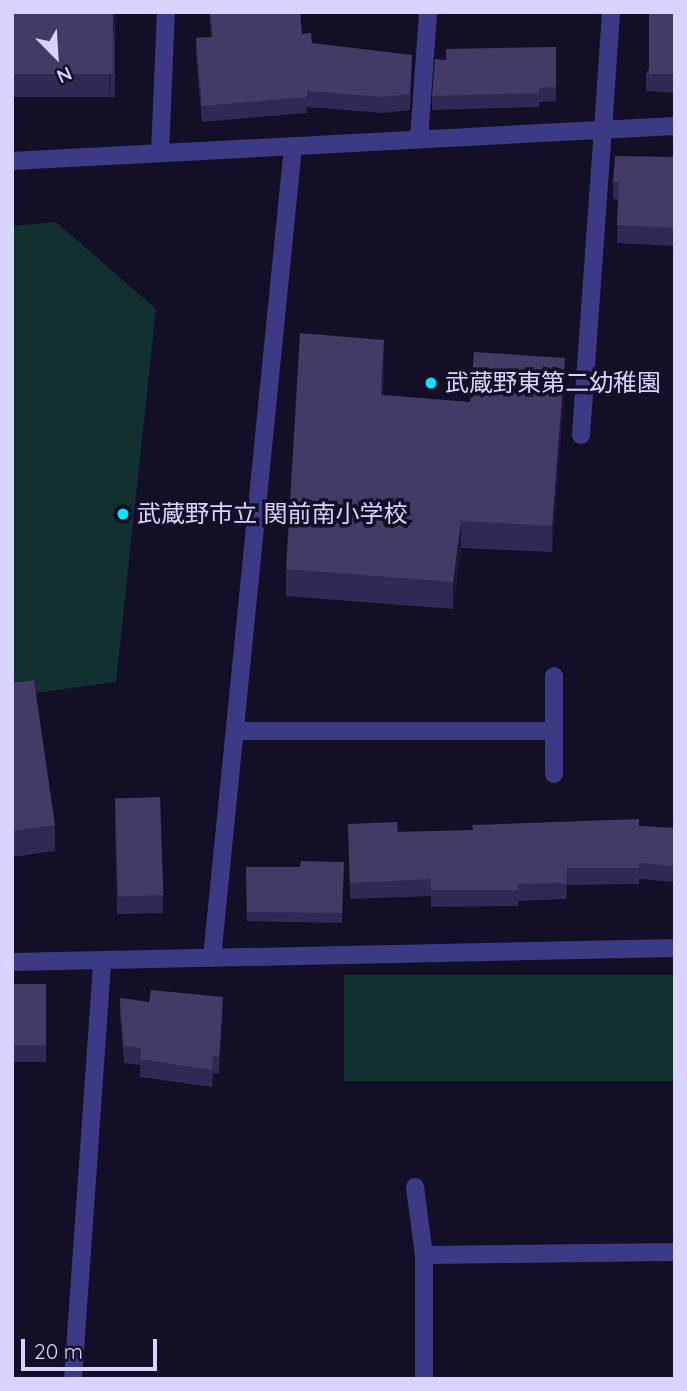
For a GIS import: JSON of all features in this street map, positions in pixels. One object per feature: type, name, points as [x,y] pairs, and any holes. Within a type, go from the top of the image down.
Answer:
[{"type":"street","points":[[160,153],[166,12]]},
{"type":"street","points":[[419,139],[428,12]]},
{"type":"street","points":[[581,435],[611,12]]},
{"type":"street","points":[[12,162],[675,125]]},
{"type":"street","points":[[212,958],[293,146]]},
{"type":"street","points":[[554,676],[554,774]]},
{"type":"street","points":[[235,732],[554,732]]},
{"type":"street","points":[[12,962],[675,948]]},
{"type":"street","points":[[73,1379],[102,961]]},
{"type":"street","points":[[415,1188],[424,1255],[424,1379]]},
{"type":"street","points":[[424,1255],[675,1252]]},
{"type":"green space","points":[[56,222],[156,309],[116,682],[12,696],[12,226]]},
{"type":"green space","points":[[344,975],[675,975],[675,1081],[344,1081]]},
{"type":"building","points":[[12,12],[113,12],[113,74],[12,74]]},
{"type":"building","points":[[210,12],[300,12],[302,34],[311,33],[312,43],[412,55],[410,94],[383,97],[307,91],[307,97],[202,106],[196,38],[213,37]]},
{"type":"building","points":[[649,12],[675,12],[675,74],[649,74]]},
{"type":"building","points":[[556,47],[556,87],[539,88],[539,93],[432,96],[435,59],[446,60],[446,49]]},
{"type":"building","points":[[615,156],[675,157],[675,228],[617,225],[619,182],[613,182]]},
{"type":"building","points":[[300,333],[384,340],[381,395],[470,402],[474,352],[565,358],[552,526],[461,521],[453,582],[286,569]]},
{"type":"building","points":[[34,680],[55,825],[12,831],[12,683]]},
{"type":"building","points":[[160,797],[163,895],[118,897],[115,799]]},
{"type":"building","points":[[639,819],[639,826],[675,828],[675,866],[639,863],[639,868],[567,868],[566,883],[517,884],[518,890],[431,890],[431,879],[350,883],[348,824],[397,822],[398,832],[473,830],[472,825]]},
{"type":"building","points":[[301,861],[344,862],[342,913],[247,912],[246,867],[300,867]]},
{"type":"building","points":[[12,984],[46,984],[46,1045],[12,1045]]},
{"type":"building","points":[[151,990],[223,997],[219,1057],[213,1056],[212,1070],[140,1059],[141,1048],[124,1046],[120,998],[149,1002]]},
{"type":"place","name":"武蔵野東第二幼稚園","points":[[431,383]]},
{"type":"place","name":"武蔵野市立 関前南小学校","points":[[123,514]]}]
